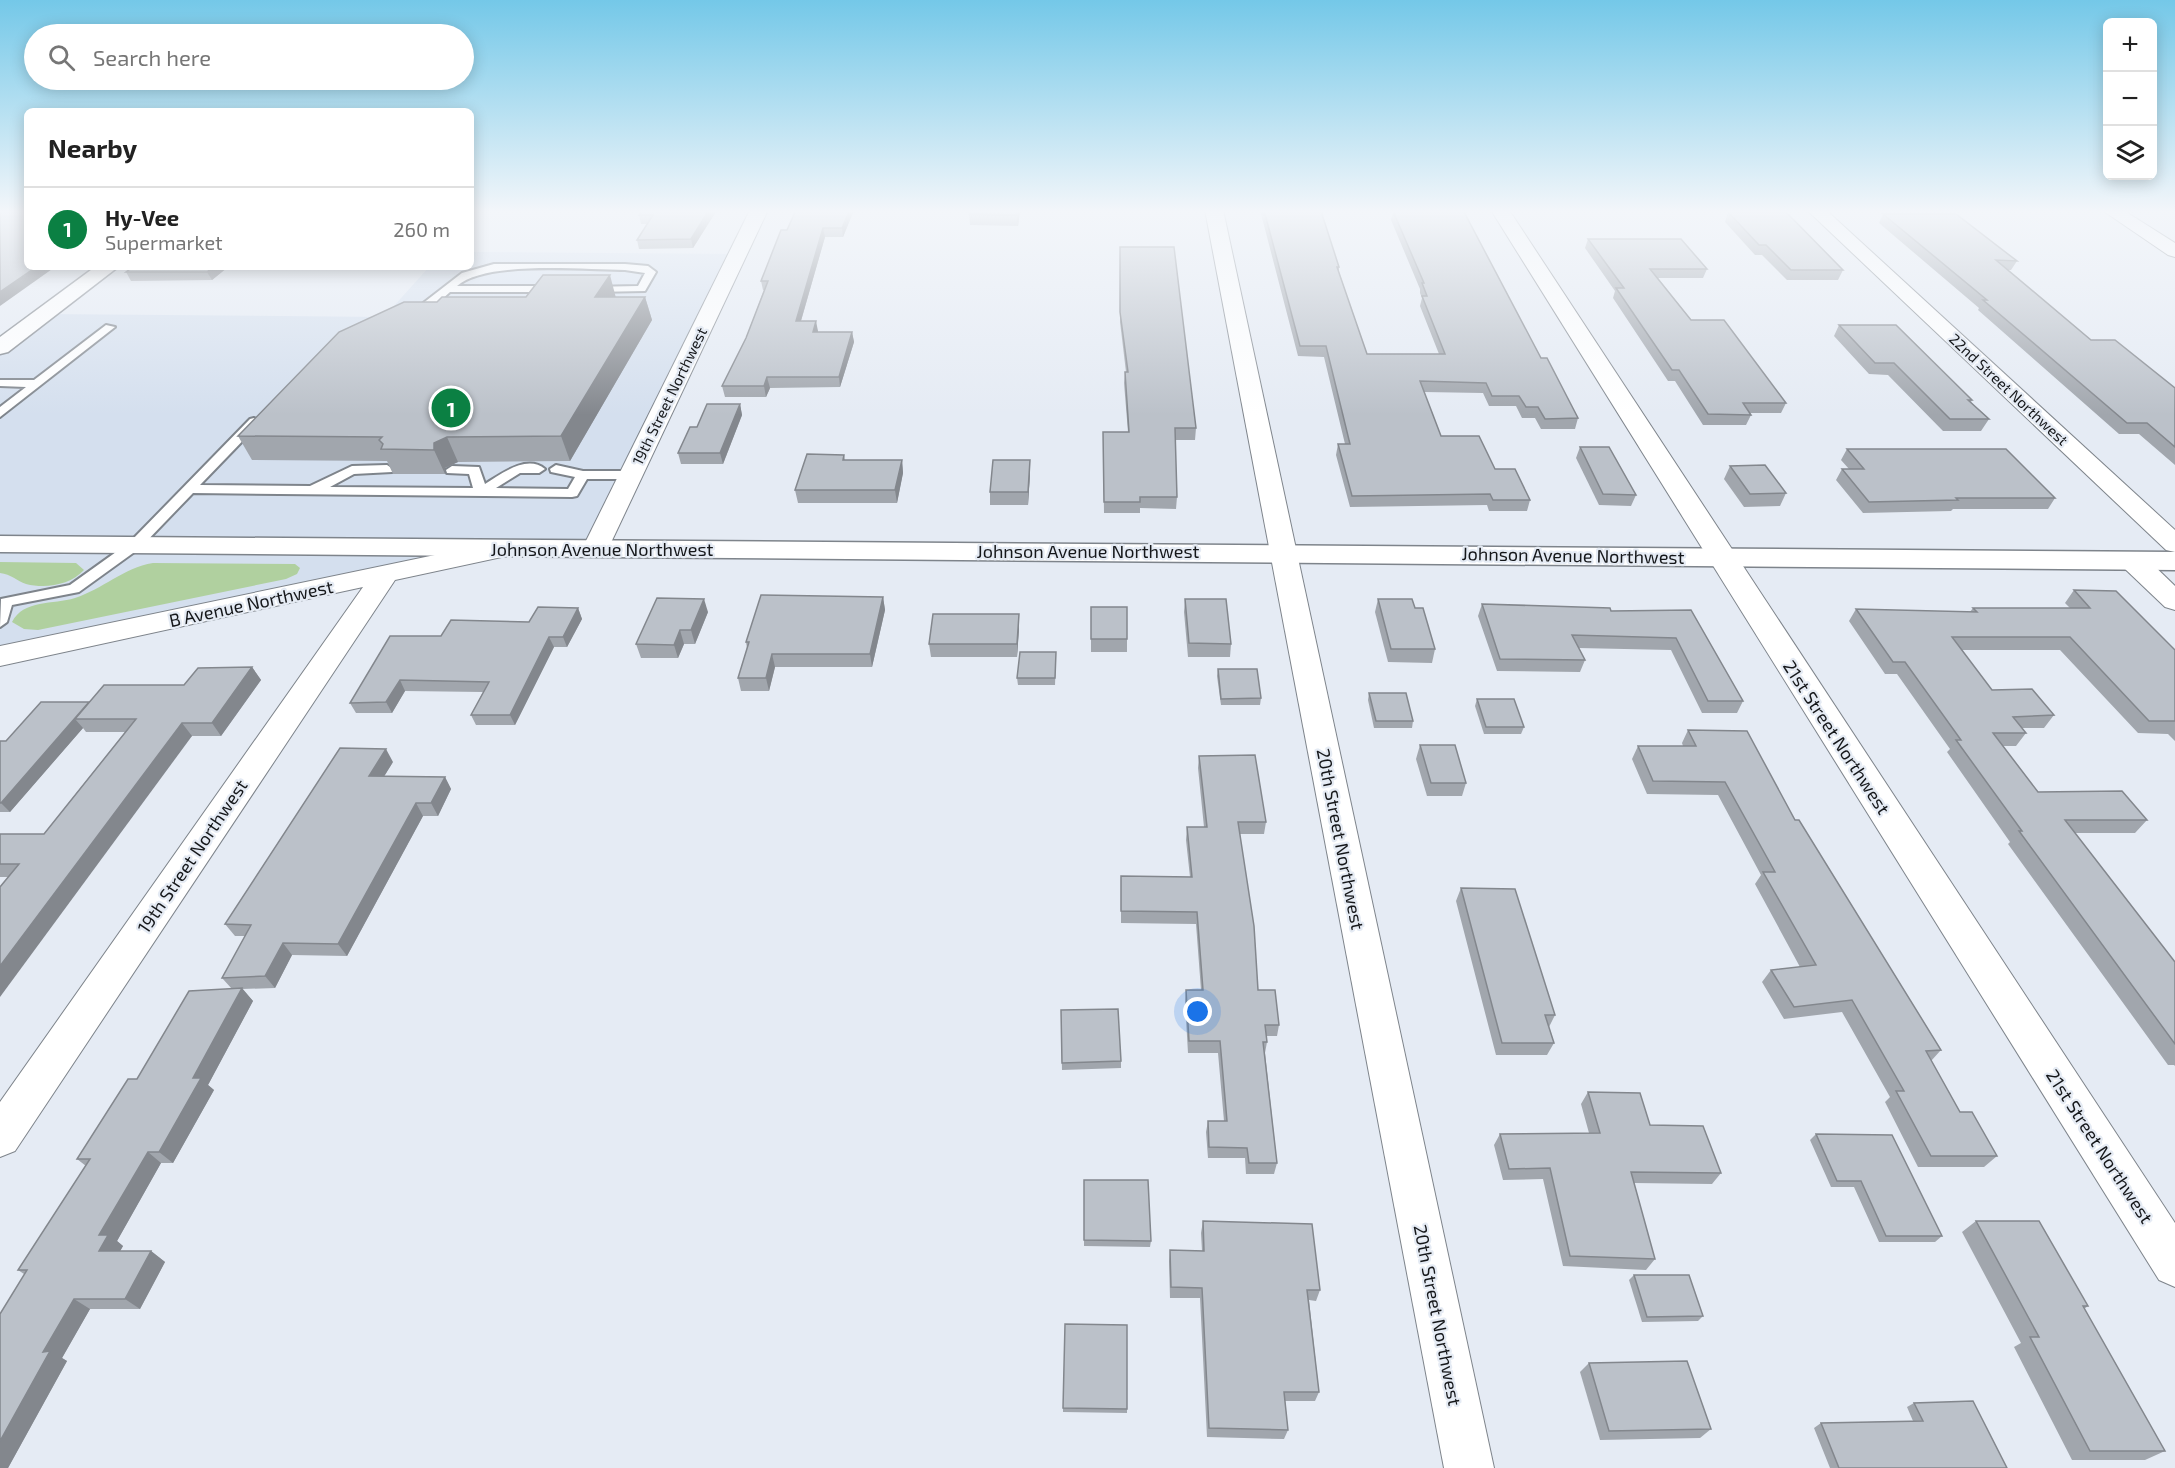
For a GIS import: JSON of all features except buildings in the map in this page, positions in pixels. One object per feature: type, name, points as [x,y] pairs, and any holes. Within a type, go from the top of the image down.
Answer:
[{"type":"street","points":[[0,347],[92,279]]},
{"type":"street","name":"19th Street Northwest","points":[[595,549],[726,279]]},
{"type":"street","name":"20th Street Northwest","points":[[1228,279],[1469,1468]]},
{"type":"street","name":"21st Street Northwest","points":[[1544,279],[2175,1263]]},
{"type":"street","name":"22nd Street Northwest","points":[[1890,279],[2175,544]]},
{"type":"street","name":"Johnson Avenue Northwest","points":[[0,544],[502,549],[1284,552],[2175,561]]},
{"type":"street","name":"B Avenue Northwest","points":[[0,656],[502,549]]},
{"type":"street","points":[[2133,561],[2175,601]]},
{"type":"street","name":"19th Street Northwest","points":[[0,1137],[385,575]]},
{"type":"lane","points":[[403,318],[424,310],[456,279]]},
{"type":"lane","points":[[583,289],[641,289],[647,279]]},
{"type":"lane","points":[[445,289],[572,289]]},
{"type":"lane","points":[[0,413],[110,327]]},
{"type":"lane","points":[[0,383],[37,384]]},
{"type":"lane","points":[[0,622],[3,598],[74,589],[135,545],[260,416]]},
{"type":"lane","points":[[311,491],[352,470],[387,470]]},
{"type":"lane","points":[[452,470],[474,470],[481,492]]},
{"type":"lane","points":[[481,492],[517,470],[539,470]]},
{"type":"lane","points":[[556,470],[583,475],[631,475]]},
{"type":"lane","points":[[188,489],[572,493],[583,475]]},
{"type":"shaded area","points":[[419,279],[725,279],[595,549],[502,549],[0,656],[0,347],[44,314],[384,317]]},
{"type":"green space","points":[[0,562],[76,563],[84,570],[65,582],[49,586],[34,585],[0,573]]},
{"type":"green space","points":[[153,563],[295,564],[300,568],[297,574],[286,579],[38,630],[24,629],[12,622],[17,615],[31,606],[75,598],[132,569]]},
{"type":"place","name":"Hy-Vee","points":[[451,408]]}]
